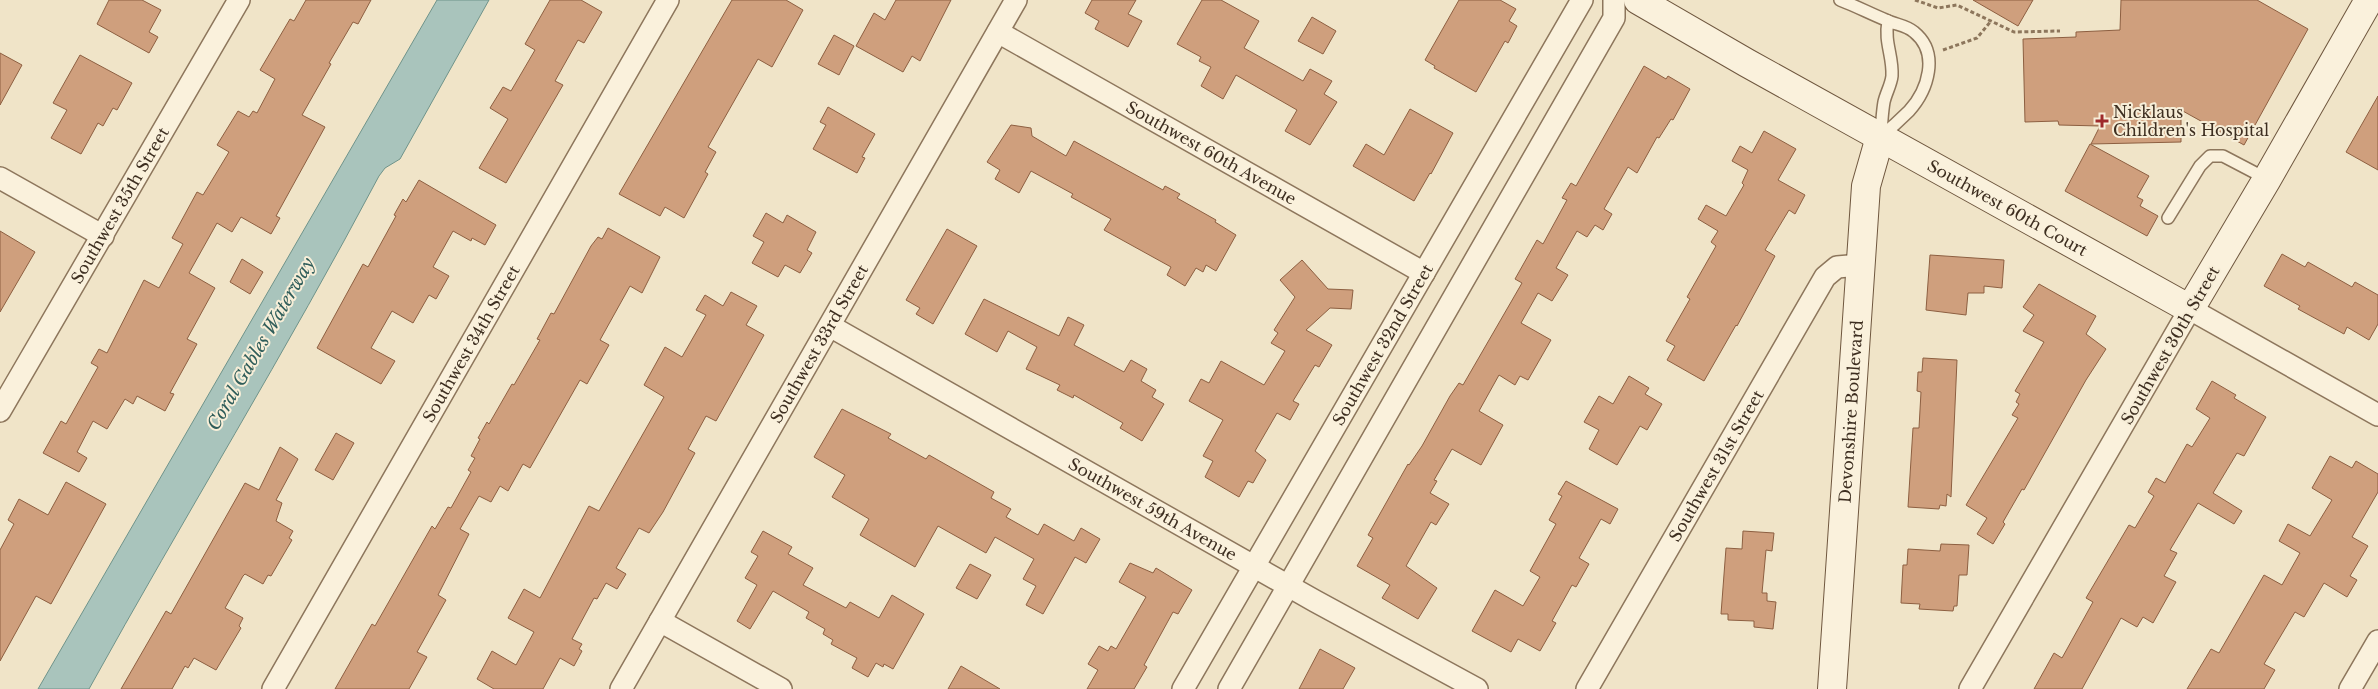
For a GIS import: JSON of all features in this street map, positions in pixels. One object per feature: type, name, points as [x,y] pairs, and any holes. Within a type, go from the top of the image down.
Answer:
[{"type":"street","name":"Southwest 34th Street","points":[[273,689],[668,0]]},
{"type":"street","name":"Southwest 33rd Street","points":[[622,689],[1016,0]]},
{"type":"street","name":"Southwest 32nd Street","points":[[1183,689],[1582,0]]},
{"type":"street","points":[[1229,689],[1614,18],[1614,0]]},
{"type":"street","name":"Southwest 60th Court","points":[[1638,0],[2378,415]]},
{"type":"street","name":"Southwest 30th Street","points":[[1970,689],[2267,179],[2368,0]]},
{"type":"street","name":"Southwest 35th Street","points":[[0,411],[104,236],[238,1]]},
{"type":"street","name":"Southwest 60th Avenue","points":[[998,32],[1424,273]]},
{"type":"street","name":"Devonshire Boulevard","points":[[1832,689],[1866,186],[1880,137]]},
{"type":"street","points":[[0,178],[104,236]]},
{"type":"street","name":"Southwest 31st Street","points":[[1588,689],[1825,278],[1837,267],[1861,265]]},
{"type":"street","name":"Southwest 59th Avenue","points":[[830,326],[1288,585],[1477,689]]},
{"type":"street","points":[[660,620],[781,689]]},
{"type":"street","points":[[2350,689],[2378,640]]},
{"type":"lane","points":[[1840,0],[1854,3],[1888,21],[1906,26],[1915,33],[1929,53],[1930,66],[1921,92],[1910,110],[1880,137]]},
{"type":"lane","points":[[1880,137],[1884,100],[1890,88],[1892,76],[1892,60],[1886,36],[1888,21]]},
{"type":"lane","points":[[2168,218],[2200,166],[2210,156],[2223,156],[2267,179]]},
{"type":"path","points":[[1915,0],[1938,8],[1957,5],[2014,32],[2060,31]]},
{"type":"path","points":[[1942,51],[1977,38],[1991,21]]},
{"type":"water","name":"Coral Gables Waterway","points":[[437,0],[489,0],[400,159],[385,168],[379,176],[272,369],[89,689],[38,689]]},
{"type":"building","points":[[109,0],[142,0],[161,10],[149,32],[158,37],[149,53],[97,24]]},
{"type":"building","points":[[306,0],[371,0],[358,24],[353,22],[302,115],[325,127],[276,216],[280,218],[271,234],[241,217],[232,232],[217,223],[189,273],[215,288],[187,339],[197,344],[170,393],[174,394],[165,411],[137,396],[133,404],[125,399],[107,429],[93,421],[77,452],[87,458],[79,472],[43,453],[61,421],[66,424],[98,367],[91,363],[99,349],[107,353],[144,280],[159,288],[183,244],[172,238],[197,192],[203,195],[229,152],[217,145],[238,111],[249,117],[253,111],[257,113],[275,79],[260,70],[290,19],[294,21]]},
{"type":"building","points":[[550,0],[581,0],[602,12],[584,43],[578,40],[555,81],[563,85],[506,183],[479,168],[508,119],[490,108],[503,87],[511,91],[535,50],[525,44]]},
{"type":"building","points":[[732,0],[786,0],[803,10],[772,67],[758,59],[708,147],[716,152],[705,172],[708,174],[684,218],[665,207],[660,216],[619,194]]},
{"type":"building","points":[[896,0],[951,0],[920,61],[912,56],[903,72],[856,46],[874,13],[885,20]]},
{"type":"building","points":[[1092,0],[1136,0],[1128,14],[1142,21],[1128,47],[1095,29],[1099,21],[1085,13]]},
{"type":"building","points":[[1202,0],[1221,0],[1259,21],[1244,48],[1303,81],[1310,69],[1332,81],[1324,94],[1337,102],[1310,145],[1285,131],[1297,110],[1236,75],[1223,99],[1201,86],[1211,67],[1199,61],[1201,57],[1177,44]]},
{"type":"building","points":[[1459,0],[1500,0],[1516,9],[1509,21],[1517,26],[1508,43],[1505,41],[1476,92],[1434,68],[1435,66],[1425,60]]},
{"type":"building","points":[[1973,0],[2033,0],[2018,26]]},
{"type":"building","points":[[2121,0],[2257,0],[2308,29],[2244,145],[2181,110],[2181,142],[2091,144],[2100,126],[2059,125],[2058,121],[2025,122],[2023,39],[2076,37],[2076,32],[2120,30]]},
{"type":"building","points":[[1312,17],[1336,31],[1323,54],[1298,41]]},
{"type":"building","points":[[834,35],[854,46],[839,75],[818,64]]},
{"type":"building","points":[[0,53],[22,65],[0,105]]},
{"type":"building","points":[[80,55],[132,83],[117,110],[113,108],[103,126],[98,123],[81,154],[51,138],[67,110],[53,103]]},
{"type":"building","points":[[1644,66],[1666,79],[1668,76],[1690,89],[1673,120],[1671,119],[1659,138],[1657,137],[1637,173],[1628,167],[1604,209],[1612,214],[1603,230],[1595,225],[1587,237],[1577,231],[1556,268],[1568,275],[1552,301],[1538,293],[1521,323],[1551,340],[1528,380],[1520,376],[1515,385],[1499,375],[1479,411],[1503,425],[1481,465],[1452,449],[1434,480],[1437,481],[1430,493],[1449,504],[1436,525],[1431,522],[1406,566],[1437,588],[1418,619],[1382,598],[1390,585],[1357,566],[1373,538],[1368,535],[1408,464],[1422,446],[1450,396],[1459,383],[1463,385],[1522,283],[1515,279],[1537,240],[1543,244],[1567,200],[1562,198],[1571,183],[1576,186]]},
{"type":"building","points":[[2378,96],[2378,170],[2346,152]]},
{"type":"building","points":[[828,107],[875,134],[862,157],[865,158],[857,173],[813,149],[826,125],[820,122]]},
{"type":"building","points":[[1410,109],[1453,133],[1414,201],[1353,166],[1366,144],[1384,155]]},
{"type":"building","points":[[1011,125],[1031,128],[1032,136],[1066,156],[1074,141],[1163,190],[1165,186],[1180,194],[1177,198],[1216,220],[1215,222],[1236,235],[1216,271],[1206,265],[1203,272],[1196,268],[1185,286],[1167,275],[1171,267],[1104,230],[1111,219],[1071,197],[1073,194],[1031,171],[1019,193],[995,179],[1000,170],[987,162]]},
{"type":"building","points":[[1764,131],[1796,149],[1778,180],[1805,195],[1795,214],[1789,210],[1765,250],[1775,256],[1737,326],[1704,381],[1667,360],[1675,346],[1666,341],[1690,299],[1687,297],[1716,246],[1711,242],[1718,231],[1698,219],[1706,205],[1726,216],[1744,185],[1742,183],[1748,170],[1732,161],[1740,146],[1752,153]]},
{"type":"building","points":[[2090,144],[2149,176],[2137,197],[2143,200],[2140,206],[2158,216],[2147,236],[2065,191]]},
{"type":"building","points":[[419,180],[496,225],[485,245],[472,238],[471,241],[453,231],[433,267],[449,276],[436,299],[429,295],[413,323],[392,311],[371,348],[395,361],[381,384],[317,348],[363,264],[368,267],[396,216],[394,215],[403,199],[406,202]]},
{"type":"building","points":[[766,213],[783,223],[787,215],[816,232],[807,250],[812,253],[800,273],[785,265],[778,277],[752,263],[764,242],[753,236]]},
{"type":"building","points":[[608,228],[660,257],[642,293],[630,286],[600,340],[609,345],[587,384],[580,380],[530,468],[523,464],[508,491],[500,486],[491,502],[479,496],[460,529],[469,534],[438,595],[446,600],[417,652],[427,657],[409,689],[335,689],[372,624],[375,626],[432,526],[435,529],[448,507],[451,508],[471,472],[468,470],[475,458],[471,456],[480,439],[478,438],[487,422],[489,424],[512,384],[514,385],[540,340],[537,339],[551,313],[554,314],[591,246],[598,237],[602,239]]},
{"type":"building","points":[[947,229],[977,246],[933,324],[916,314],[920,308],[906,300]]},
{"type":"building","points":[[0,231],[35,252],[0,312]]},
{"type":"building","points":[[2282,254],[2305,267],[2308,262],[2352,287],[2355,282],[2378,295],[2378,324],[2369,340],[2347,327],[2344,334],[2298,309],[2300,306],[2264,286]]},
{"type":"building","points":[[1930,255],[2004,260],[2002,288],[1984,286],[1984,293],[1968,293],[1966,315],[1926,310]]},
{"type":"building","points":[[242,259],[263,272],[250,294],[230,282]]},
{"type":"building","points":[[1302,260],[1328,289],[1353,290],[1351,309],[1330,308],[1306,330],[1332,345],[1319,367],[1315,365],[1293,401],[1299,404],[1290,420],[1277,413],[1255,451],[1266,460],[1253,483],[1248,481],[1239,497],[1205,477],[1213,461],[1203,456],[1223,420],[1189,401],[1201,379],[1209,383],[1221,361],[1264,385],[1285,351],[1271,343],[1278,333],[1274,330],[1295,297],[1280,280]]},
{"type":"building","points":[[2039,284],[2096,316],[2086,334],[2106,349],[2086,380],[2024,490],[2022,489],[1993,544],[1977,534],[1987,518],[1966,505],[2018,418],[2012,415],[2019,404],[2016,402],[2020,394],[2015,391],[2044,342],[2023,331],[2034,315],[2023,307]]},
{"type":"building","points":[[731,292],[757,306],[746,325],[764,335],[716,421],[706,416],[688,449],[695,453],[663,512],[649,533],[639,528],[616,568],[626,574],[617,589],[606,583],[597,599],[594,598],[572,639],[582,644],[579,649],[582,651],[574,666],[560,658],[543,689],[494,689],[477,679],[492,651],[516,665],[534,632],[508,618],[524,589],[540,598],[589,506],[599,511],[664,397],[644,385],[665,347],[682,357],[706,315],[696,310],[705,295],[723,306]]},
{"type":"building","points":[[984,299],[1059,336],[1068,317],[1084,325],[1074,345],[1124,372],[1131,360],[1147,369],[1141,381],[1156,390],[1152,397],[1164,404],[1142,441],[1120,428],[1123,423],[1074,395],[1073,398],[1057,390],[1060,385],[1026,369],[1037,347],[1008,331],[997,352],[965,334]]},
{"type":"building","points":[[1923,358],[1957,360],[1951,497],[1947,494],[1946,506],[1940,505],[1939,509],[1908,507],[1913,428],[1919,428],[1921,392],[1917,391],[1918,372],[1922,372]]},
{"type":"building","points":[[1629,376],[1649,388],[1645,394],[1662,404],[1647,430],[1640,426],[1617,465],[1589,449],[1599,430],[1584,422],[1599,396],[1613,404]]},
{"type":"building","points":[[2212,381],[2236,395],[2234,398],[2266,417],[2244,456],[2237,453],[2213,493],[2242,511],[2234,524],[2198,503],[2170,550],[2177,553],[2164,576],[2176,582],[2153,623],[2143,617],[2137,627],[2121,618],[2082,689],[2034,689],[2054,653],[2062,658],[2093,602],[2086,598],[2129,525],[2135,528],[2154,496],[2148,492],[2156,478],[2165,483],[2187,444],[2192,447],[2210,418],[2196,409]]},
{"type":"building","points":[[842,409],[891,434],[888,438],[926,459],[929,455],[994,492],[991,498],[1011,509],[1006,517],[1038,535],[1044,524],[1074,541],[1081,528],[1100,539],[1086,563],[1075,557],[1043,614],[1026,605],[1036,586],[1023,579],[1034,559],[995,537],[986,553],[938,526],[915,567],[860,535],[869,519],[832,497],[845,475],[814,457]]},
{"type":"building","points":[[336,433],[354,443],[333,480],[315,470]]},
{"type":"building","points":[[280,447],[298,459],[276,500],[282,503],[276,521],[293,531],[289,538],[292,540],[271,576],[268,575],[263,584],[245,574],[243,576],[225,608],[243,618],[239,626],[241,628],[216,670],[194,658],[188,668],[185,666],[172,689],[121,689],[166,611],[171,614],[245,483],[259,490]]},
{"type":"building","points":[[2330,456],[2352,468],[2356,461],[2378,474],[2378,492],[2352,537],[2368,546],[2350,576],[2357,580],[2347,597],[2324,583],[2304,617],[2295,612],[2264,664],[2275,670],[2264,689],[2187,689],[2211,649],[2219,653],[2264,575],[2282,585],[2300,553],[2279,541],[2288,524],[2310,536],[2332,500],[2312,488]]},
{"type":"building","points":[[1566,481],[1618,509],[1610,524],[1601,519],[1579,558],[1589,564],[1576,587],[1572,585],[1552,621],[1556,623],[1540,651],[1518,639],[1511,652],[1472,631],[1495,590],[1523,606],[1540,577],[1530,571],[1556,524],[1549,520],[1562,496],[1558,494]]},
{"type":"building","points":[[66,482],[106,504],[51,604],[36,596],[0,661],[0,550],[14,524],[8,520],[19,499],[48,515]]},
{"type":"building","points":[[763,531],[792,547],[788,554],[813,568],[803,585],[846,608],[850,602],[879,618],[892,595],[924,614],[893,669],[884,664],[883,667],[876,663],[868,677],[852,668],[857,658],[831,644],[833,640],[823,634],[825,629],[806,618],[809,612],[773,591],[750,629],[737,621],[757,585],[745,578],[758,556],[751,552]]},
{"type":"building","points":[[1743,531],[1774,533],[1772,551],[1766,550],[1762,593],[1767,593],[1767,601],[1776,602],[1773,629],[1754,627],[1754,621],[1728,620],[1728,614],[1721,614],[1726,548],[1742,549]]},
{"type":"building","points":[[1941,544],[1969,545],[1967,575],[1959,575],[1957,606],[1954,606],[1953,611],[1919,609],[1920,604],[1901,603],[1903,565],[1907,565],[1908,549],[1940,551]]},
{"type":"building","points":[[1130,563],[1153,573],[1156,568],[1192,590],[1178,614],[1173,612],[1144,665],[1147,667],[1134,689],[1087,689],[1098,670],[1088,664],[1099,646],[1108,651],[1111,646],[1116,649],[1146,597],[1119,582]]},
{"type":"building","points":[[970,564],[991,575],[977,599],[956,588]]},
{"type":"building","points":[[1320,649],[1355,668],[1343,689],[1299,689]]},
{"type":"building","points":[[961,666],[1000,689],[948,689]]},
{"type":"place","name":"Nicklaus Children's Hospital","points":[[2102,121]]}]
